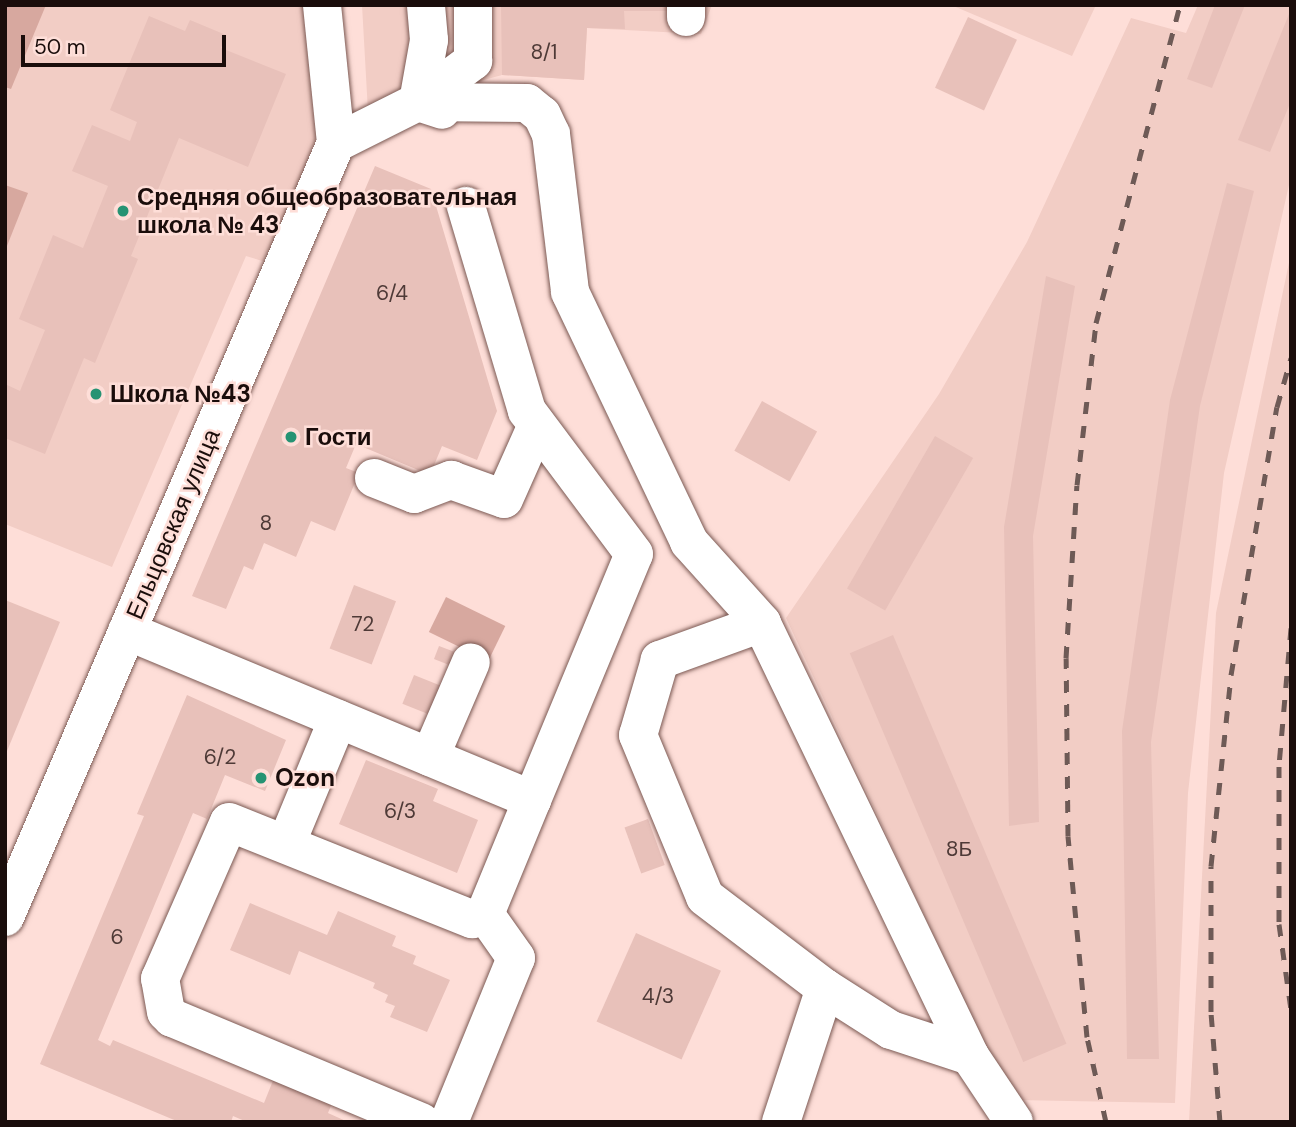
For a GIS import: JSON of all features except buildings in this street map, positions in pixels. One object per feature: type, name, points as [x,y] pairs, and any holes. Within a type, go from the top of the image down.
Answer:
[{"type":"street","name":"Ельцовская улица","points":[[5,917],[336,143],[322,5]]},
{"type":"street","points":[[418,102],[429,40],[426,5]]},
{"type":"street","points":[[336,143],[418,102],[473,61],[473,5]]},
{"type":"street","points":[[418,102],[490,120]]},
{"type":"street","points":[[418,102],[527,103],[542,115],[551,134],[570,292],[689,542],[762,623],[970,1056],[1014,1122]]},
{"type":"street","points":[[422,1122],[172,1018],[166,1012],[160,979],[224,827],[235,821],[472,919],[485,914],[634,554],[537,425],[507,394],[466,206]]},
{"type":"street","points":[[374,478],[414,494],[451,480],[504,499],[537,425]]},
{"type":"street","points":[[762,623],[660,660],[638,735],[705,897],[825,988],[891,1030],[970,1056]]},
{"type":"street","points":[[127,631],[532,800]]},
{"type":"street","points":[[430,757],[471,662]]},
{"type":"street","points":[[287,842],[338,719]]},
{"type":"street","points":[[449,1122],[516,958],[485,914]]},
{"type":"street","points":[[781,1122],[825,988]]},
{"type":"shaded area","name":"Школа №43","points":[[5,5],[303,5],[322,121],[269,263],[246,256],[112,567],[5,524]]},
{"type":"shaded area","points":[[5,5],[46,5],[11,89],[5,87]]},
{"type":"shaded area","points":[[362,5],[712,5],[701,34],[587,28],[584,80],[502,75],[368,112]]},
{"type":"shaded area","points":[[951,5],[1096,5],[1072,56]]},
{"type":"shaded area","points":[[1198,5],[1291,5],[1291,176],[1224,473],[1188,793],[1175,1103],[1010,1100],[786,618],[939,394],[1027,242],[1131,18],[1186,33]]},
{"type":"shaded area","points":[[5,185],[28,193],[5,251]]},
{"type":"shaded area","points":[[1291,253],[1291,1122],[1189,1122],[1216,613]]},
{"type":"shaded area","points":[[446,597],[505,626],[488,661],[429,632]]},
{"type":"railway","points":[[1106,1122],[1087,1037],[1068,836],[1066,658],[1077,485],[1096,323],[1180,5]]},
{"type":"railway","points":[[1220,1122],[1211,1012],[1211,866],[1231,675],[1277,407],[1291,358]]},
{"type":"railway","points":[[1291,628],[1279,766],[1279,924],[1291,1009]]},
{"type":"place","name":"Средняя общеобразовательная школа № 43","points":[[123,211]]},
{"type":"place","name":"Школа №43","points":[[96,394]]},
{"type":"place","name":"Гости","points":[[291,437]]},
{"type":"place","name":"Ozon","points":[[261,778]]}]
